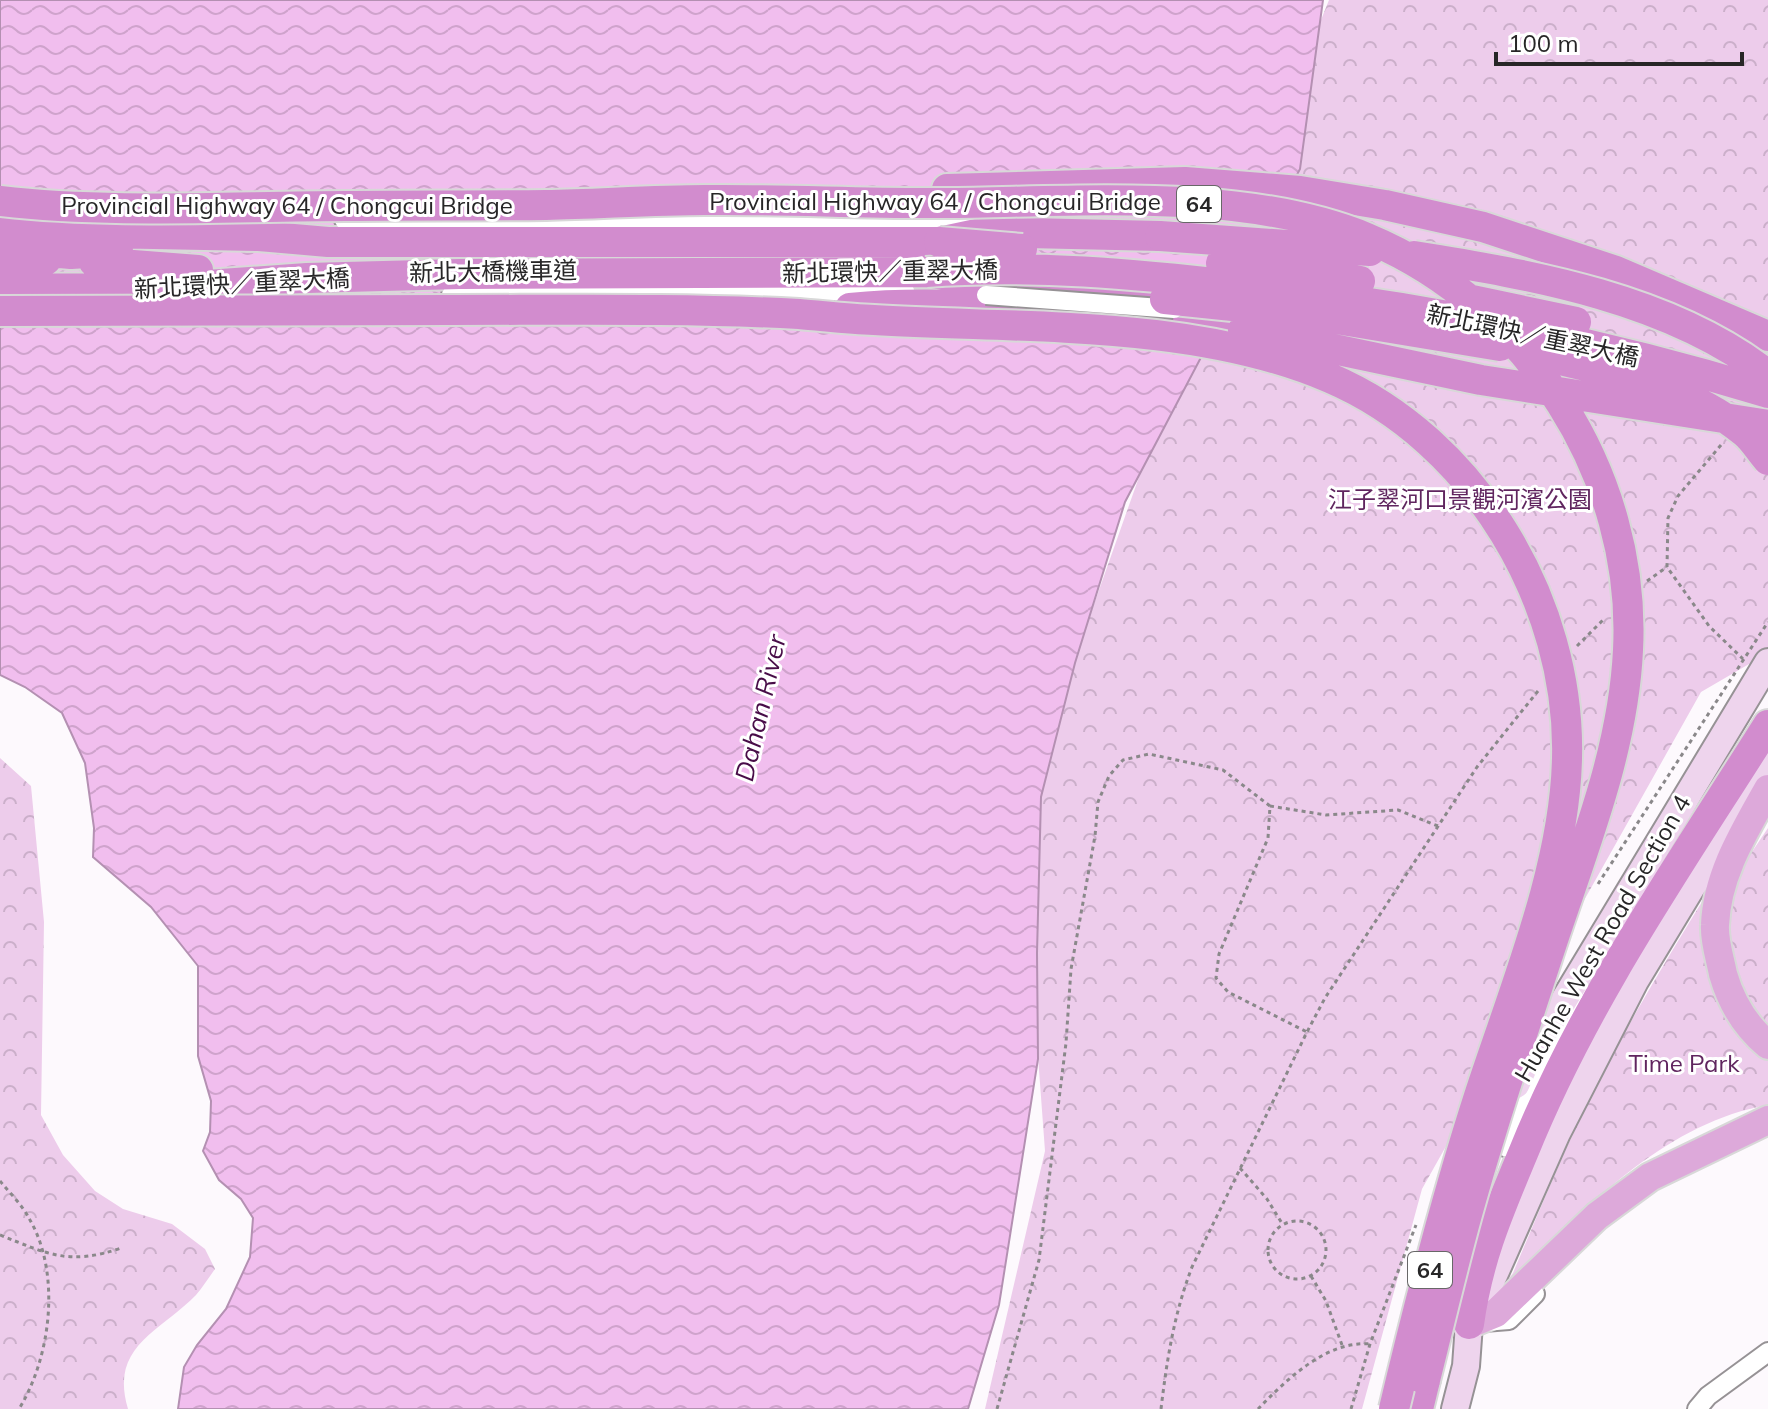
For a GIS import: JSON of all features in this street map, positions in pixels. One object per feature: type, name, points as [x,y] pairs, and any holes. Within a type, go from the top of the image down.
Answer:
[{"type":"highway","points":[[877,204],[930,189],[1009,186],[1185,182],[1300,191],[1385,205],[1483,227],[1616,271],[1768,336]]},
{"type":"highway","name":"Provincial Highway 64 / Chongcui Bridge","points":[[0,201],[106,207],[551,205],[705,200],[877,204],[1146,202],[1237,206],[1302,217],[1367,238],[1418,264],[1463,294],[1517,344],[1558,396],[1590,454],[1614,522],[1626,587],[1629,645],[1623,711],[1512,1133]]},
{"type":"highway","name":"新北環快／重翠大橋","points":[[0,231],[259,236],[328,242],[939,242],[986,232],[1097,233],[1393,253],[1490,268],[1580,289],[1672,318],[1719,341],[1768,373]]},
{"type":"highway","points":[[0,248],[71,254],[328,242]]},
{"type":"highway","points":[[0,258],[307,278]]},
{"type":"highway","name":"新北環快／重翠大橋","points":[[0,288],[150,289],[307,278],[460,274],[926,272],[982,268],[1157,276],[1320,295],[1464,318],[1625,353],[1768,393]]},
{"type":"highway","points":[[926,272],[985,282],[1300,313],[1490,344],[1661,387],[1708,407],[1746,434],[1768,460]]},
{"type":"highway","points":[[797,314],[876,306],[985,306],[1137,316],[1233,328],[1481,380],[1768,425]]},
{"type":"highway","name":"64","points":[[0,311],[606,309],[1049,326],[1180,339],[1269,354],[1335,380],[1390,412],[1444,456],[1489,508],[1523,562],[1548,627],[1563,689],[1567,756],[1562,816],[1550,872],[1512,1133],[1421,1399]]},
{"type":"highway","points":[[1491,1175],[1601,973],[1768,699]]},
{"type":"highway","points":[[1469,1324],[1475,1282],[1498,1210],[1512,1133],[1648,911],[1768,725]]},
{"type":"highway","name":"64","points":[[1393,1409],[1512,1133]]},
{"type":"main road","name":"Huanhe West Road Section 4","points":[[1408,1409],[1462,1234],[1491,1175],[1493,1137],[1526,1063],[1755,660]]},
{"type":"main road","name":"Huanhe West Road Section 4","points":[[1455,1409],[1466,1366],[1469,1324],[1557,1133],[1635,981],[1768,761]]},
{"type":"main road","points":[[1768,789],[1733,851],[1715,926],[1728,993],[1743,1018],[1768,1045]]},
{"type":"main road","points":[[1435,1318],[1469,1324],[1496,1313],[1597,1216],[1650,1177],[1768,1120]]},
{"type":"main road","name":"Huanhe West Road Section 4","points":[[1393,1409],[1405,1361],[1435,1318]]},
{"type":"street","name":"新北大橋機車道","points":[[0,213],[559,227],[1050,222],[1394,243],[1492,259],[1583,279],[1674,309],[1724,334],[1768,364]]},
{"type":"street","name":"新北大橋機車道","points":[[0,303],[669,291],[927,291],[1164,308],[1298,323],[1487,355],[1613,384],[1665,399],[1709,418],[1740,441],[1768,476]]},
{"type":"street","points":[[1512,1133],[1594,969],[1722,759],[1768,676]]},
{"type":"street","points":[[1512,1133],[1617,982],[1705,836],[1768,742]]},
{"type":"street","points":[[1469,1324],[1592,1212],[1678,1148],[1768,1110]]},
{"type":"street","points":[[1469,1324],[1509,1320],[1602,1226],[1652,1187],[1710,1154],[1768,1132]]},
{"type":"street","points":[[1697,1409],[1708,1396],[1768,1352]]},
{"type":"path","points":[[1727,438],[1678,496],[1668,518],[1667,567],[1709,626],[1755,660]]},
{"type":"path","points":[[1644,583],[1667,567]]},
{"type":"path","points":[[1571,654],[1612,612]]},
{"type":"path","points":[[1161,1409],[1168,1347],[1179,1300],[1192,1267],[1307,1032],[1325,998],[1477,767],[1539,689]]},
{"type":"path","points":[[997,1409],[1039,1260],[1066,1043],[1071,969],[1095,836],[1098,802],[1109,776],[1123,760],[1149,754],[1223,770],[1270,806],[1326,815],[1398,810],[1438,826]]},
{"type":"path","points":[[1270,806],[1268,838],[1219,954],[1216,978],[1228,992],[1307,1032]]},
{"type":"path","points":[[1240,1168],[1267,1199],[1283,1225]]},
{"type":"path","points":[[0,1181],[30,1219],[45,1253],[48,1309],[45,1348],[30,1390],[19,1409]]},
{"type":"path","points":[[1299,1221],[1320,1232],[1326,1256],[1318,1271],[1311,1276],[1288,1278],[1274,1268],[1268,1253],[1269,1245],[1283,1225],[1299,1221]]},
{"type":"path","points":[[0,1235],[45,1253],[68,1258],[95,1257],[121,1248]]},
{"type":"path","points":[[1311,1276],[1326,1301],[1342,1346]]},
{"type":"path","points":[[1258,1409],[1298,1371],[1342,1346],[1370,1344]]},
{"type":"green space","name":"江子翠河口景觀河濱公園","points":[[1329,0],[1768,0],[1768,653],[1701,692],[1422,1189],[1362,1409],[985,1409],[1045,1151],[1020,813],[1150,446]]},
{"type":"green space","points":[[0,758],[31,786],[44,922],[41,1115],[63,1155],[95,1191],[123,1209],[172,1224],[205,1249],[215,1269],[196,1295],[141,1342],[132,1355],[124,1388],[128,1409],[0,1409]]},
{"type":"green space","name":"Time Park","points":[[1768,828],[1768,1035],[1752,1020],[1720,933],[1737,874]]},
{"type":"green space","name":"Time Park","points":[[1708,892],[1704,943],[1768,1053],[1768,1105],[1728,1115],[1691,1131],[1656,1152],[1591,1203],[1502,1288],[1513,1273],[1563,1155],[1596,1087],[1642,1002]]},
{"type":"water","name":"Dahan River","points":[[0,0],[1323,0],[1300,169],[1125,502],[1075,663],[1041,797],[1038,1059],[999,1305],[968,1409],[178,1409],[184,1367],[226,1309],[250,1257],[253,1218],[241,1199],[219,1180],[203,1151],[210,1132],[211,1101],[198,1056],[198,966],[151,907],[93,857],[94,828],[85,763],[62,713],[25,687],[0,675]]}]
